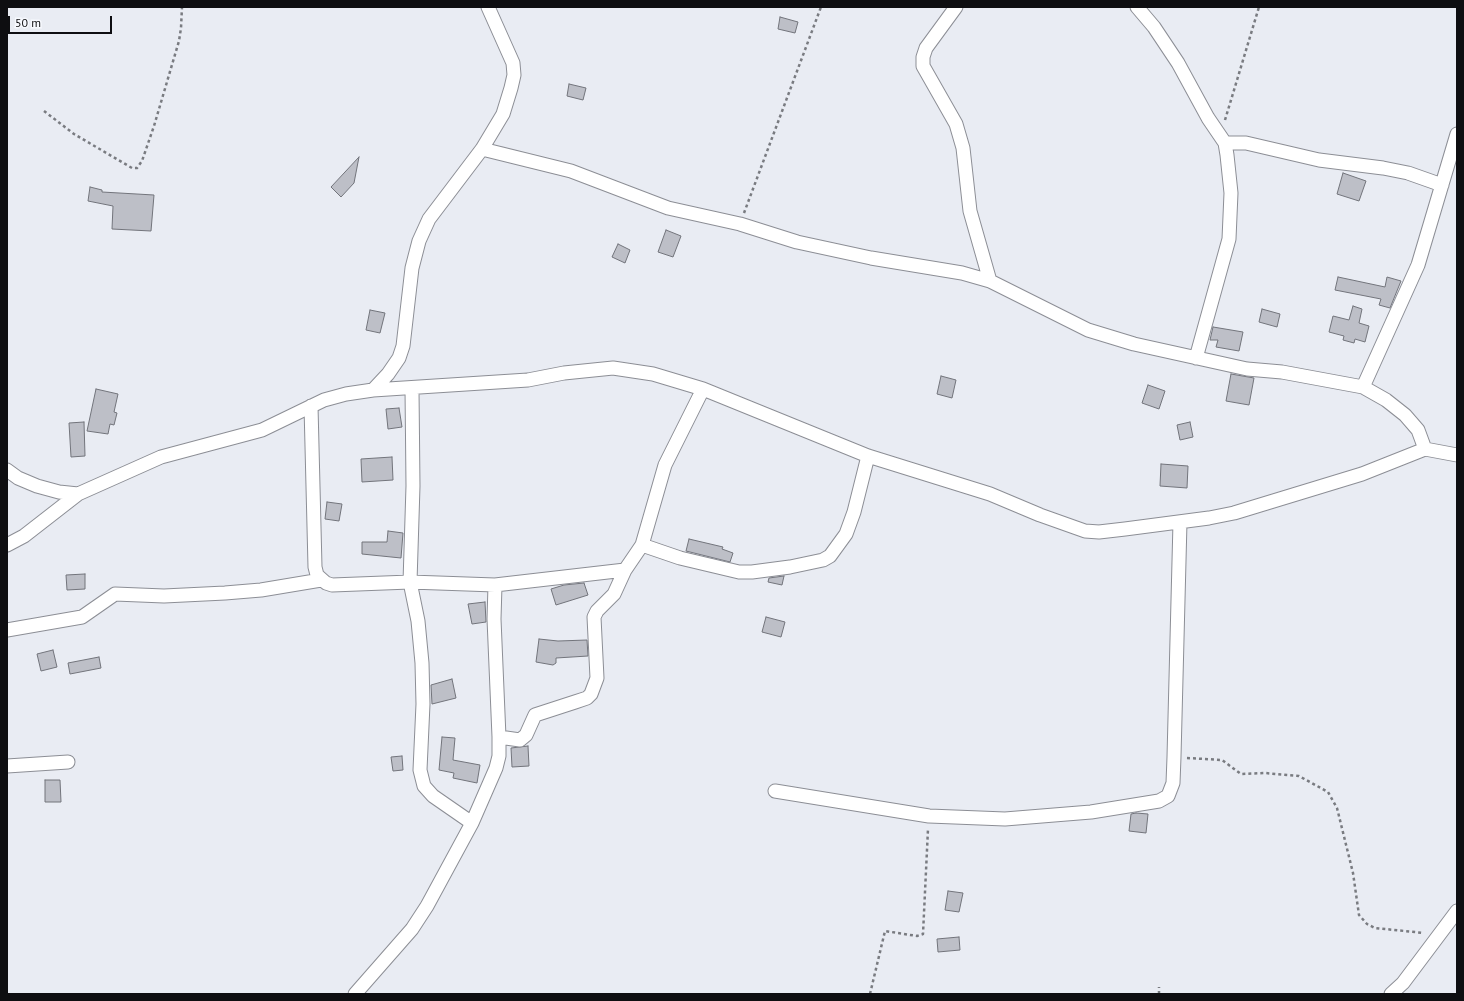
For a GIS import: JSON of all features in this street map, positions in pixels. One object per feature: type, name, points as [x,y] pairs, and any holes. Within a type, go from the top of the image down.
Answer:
[{"type":"street","points":[[373,390],[388,374],[399,358],[404,346],[412,268],[419,241],[429,219],[482,149],[503,114],[514,75],[513,63],[488,7]]},
{"type":"street","points":[[956,7],[926,48],[922,57],[923,66],[957,130],[963,148],[970,211],[990,281]]},
{"type":"street","points":[[1137,7],[1154,27],[1178,63],[1208,118],[1223,139],[1231,193],[1229,239],[1196,358]]},
{"type":"street","points":[[1363,387],[1418,265],[1457,134]]},
{"type":"street","points":[[1223,139],[1318,160],[1408,173],[1442,185]]},
{"type":"street","points":[[482,149],[572,171],[668,208],[740,224],[797,242],[832,250],[962,273],[990,281],[1088,330],[1134,344],[1247,368],[1282,372],[1363,387],[1386,400],[1405,415],[1418,430],[1425,449]]},
{"type":"street","points":[[7,545],[24,536],[78,494],[161,457],[262,430],[324,400],[346,394],[373,390],[528,380],[564,372],[613,368],[653,374],[703,389],[868,456],[990,494],[1040,515],[1085,531],[1100,532],[1208,518],[1267,503],[1362,474],[1425,449],[1457,455]]},
{"type":"street","points":[[412,388],[413,486],[410,582],[418,622],[422,663],[423,704],[420,770],[424,786],[434,796],[472,823]]},
{"type":"street","points":[[500,737],[520,740],[526,735],[535,715],[581,700],[591,694],[597,678],[594,617],[597,611],[614,594],[625,570],[642,545],[665,465],[703,389]]},
{"type":"street","points":[[311,406],[315,567],[317,575],[321,580],[332,585],[410,582],[495,585],[625,570]]},
{"type":"street","points":[[642,545],[680,558],[739,572],[790,567],[823,560],[830,556],[846,534],[854,512],[868,456]]},
{"type":"street","points":[[7,470],[18,478],[36,486],[59,492],[78,494]]},
{"type":"street","points":[[775,791],[929,816],[1005,819],[1048,817],[1091,812],[1159,801],[1168,796],[1173,783],[1180,522]]},
{"type":"street","points":[[7,630],[82,617],[115,594],[164,596],[225,594],[261,590],[321,580]]},
{"type":"street","points":[[355,994],[412,929],[448,871],[472,823],[496,768],[499,756],[500,737],[494,619],[495,585]]},
{"type":"street","points":[[7,766],[68,762]]},
{"type":"street","points":[[1391,994],[1403,983],[1457,911]]},
{"type":"path","points":[[44,111],[74,134],[132,168],[137,168],[142,161],[154,126],[179,41],[182,7]]},
{"type":"path","points":[[740,224],[821,7]]},
{"type":"path","points":[[1223,139],[1258,7]]},
{"type":"path","points":[[1174,758],[1222,760],[1241,774],[1287,774],[1299,776],[1315,783],[1328,792],[1337,808],[1352,873],[1359,915],[1366,924],[1375,928],[1412,931],[1438,936]]},
{"type":"path","points":[[870,994],[885,931],[917,936],[924,934],[929,816]]},
{"type":"path","points":[[1159,987],[1159,994]]},
{"type":"building","points":[[780,17],[798,22],[795,33],[778,29]]},
{"type":"building","points":[[569,84],[586,88],[583,100],[567,96]]},
{"type":"building","points":[[359,157],[354,183],[341,197],[331,187]]},
{"type":"building","points":[[1343,173],[1366,181],[1359,201],[1337,194]]},
{"type":"building","points":[[90,187],[102,190],[102,192],[154,195],[151,231],[112,229],[113,206],[88,201]]},
{"type":"building","points":[[666,230],[681,236],[673,257],[658,252]]},
{"type":"building","points":[[618,244],[630,250],[625,263],[612,257]]},
{"type":"building","points":[[1338,277],[1385,287],[1387,277],[1401,281],[1390,308],[1379,305],[1381,299],[1335,290]]},
{"type":"building","points":[[1353,306],[1362,309],[1359,323],[1369,326],[1365,342],[1355,339],[1354,343],[1343,340],[1344,336],[1329,332],[1333,316],[1349,320]]},
{"type":"building","points":[[1262,309],[1280,314],[1277,327],[1259,322]]},
{"type":"building","points":[[370,310],[385,313],[380,333],[366,330]]},
{"type":"building","points":[[1213,327],[1243,332],[1239,351],[1216,347],[1218,340],[1210,340]]},
{"type":"building","points":[[1231,374],[1254,378],[1249,405],[1226,401]]},
{"type":"building","points":[[941,376],[956,380],[952,398],[937,394]]},
{"type":"building","points":[[1148,385],[1165,391],[1159,409],[1142,403]]},
{"type":"building","points":[[96,389],[118,394],[114,412],[117,413],[114,425],[110,424],[108,434],[87,431]]},
{"type":"building","points":[[399,408],[402,427],[388,429],[386,409]]},
{"type":"building","points":[[84,422],[85,456],[71,457],[69,423]]},
{"type":"building","points":[[1190,422],[1193,437],[1180,440],[1177,425]]},
{"type":"building","points":[[392,457],[393,480],[362,482],[361,459]]},
{"type":"building","points":[[1161,464],[1188,466],[1187,488],[1160,486]]},
{"type":"building","points":[[327,502],[342,504],[339,521],[325,519]]},
{"type":"building","points":[[388,531],[403,533],[401,558],[362,554],[362,542],[387,542]]},
{"type":"building","points":[[689,539],[723,547],[722,549],[733,553],[730,562],[686,551]]},
{"type":"building","points":[[85,574],[85,589],[67,590],[66,575]]},
{"type":"building","points":[[784,576],[782,585],[768,582],[769,578]]},
{"type":"building","points":[[584,583],[588,595],[556,605],[551,589],[564,585]]},
{"type":"building","points":[[485,602],[486,622],[472,624],[468,604]]},
{"type":"building","points":[[766,617],[785,622],[781,637],[762,632]]},
{"type":"building","points":[[539,639],[558,641],[587,640],[588,656],[556,658],[556,663],[553,665],[536,662]]},
{"type":"building","points":[[53,650],[57,667],[41,671],[37,654]]},
{"type":"building","points":[[99,657],[101,668],[70,674],[68,663]]},
{"type":"building","points":[[452,679],[456,698],[432,704],[431,685]]},
{"type":"building","points":[[442,737],[455,738],[453,760],[480,765],[477,783],[453,778],[454,773],[439,770]]},
{"type":"building","points":[[528,746],[529,766],[512,767],[511,748]]},
{"type":"building","points":[[402,756],[403,770],[393,771],[391,757]]},
{"type":"building","points":[[45,780],[60,780],[61,802],[45,802]]},
{"type":"building","points":[[1131,814],[1148,814],[1146,833],[1129,831]]},
{"type":"building","points":[[948,891],[963,893],[959,912],[945,910]]},
{"type":"building","points":[[959,937],[960,950],[938,952],[937,939]]}]
